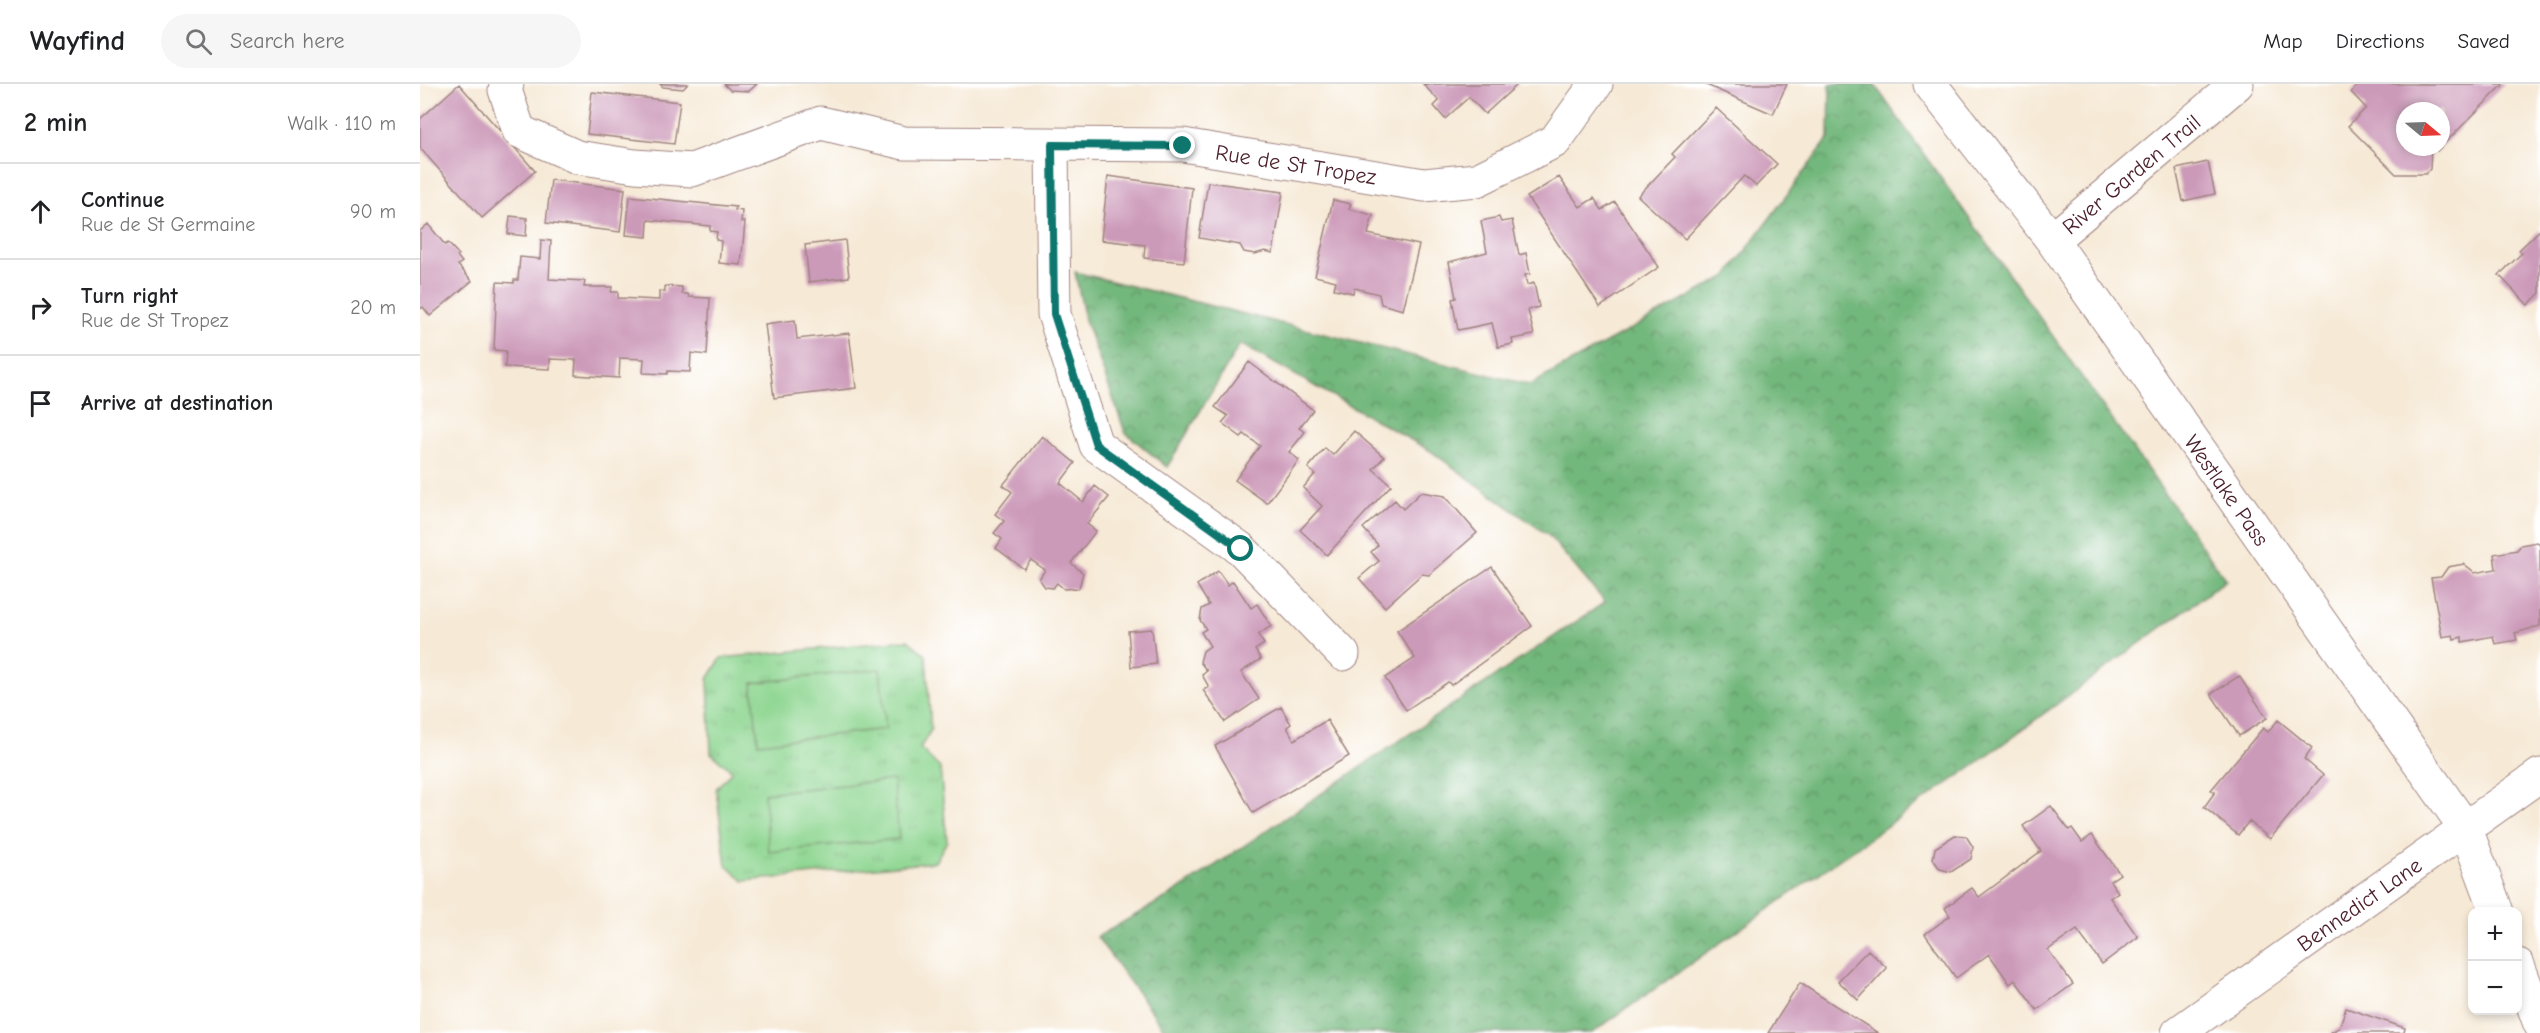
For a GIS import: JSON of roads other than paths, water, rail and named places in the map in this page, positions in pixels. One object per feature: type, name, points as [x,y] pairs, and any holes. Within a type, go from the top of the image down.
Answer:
[{"type":"street","name":"Rue de St Tropez","points":[[507,84],[505,90],[519,131],[577,157],[635,166],[692,170],[821,123],[904,144],[1183,146],[1424,185],[1477,180],[1555,141],[1596,84]]},
{"type":"street","name":"Westlake Pass","points":[[1930,84],[2052,240],[2466,829],[2495,907]]},
{"type":"street","name":"River Garden Trail","points":[[2052,240],[2237,84]]},
{"type":"street","points":[[1052,145],[1054,314],[1096,445],[1241,549],[1343,654]]},
{"type":"street","name":"Bennedict Lane","points":[[2178,1033],[2540,775]]},
{"type":"street","points":[[2522,978],[2540,1024]]}]
